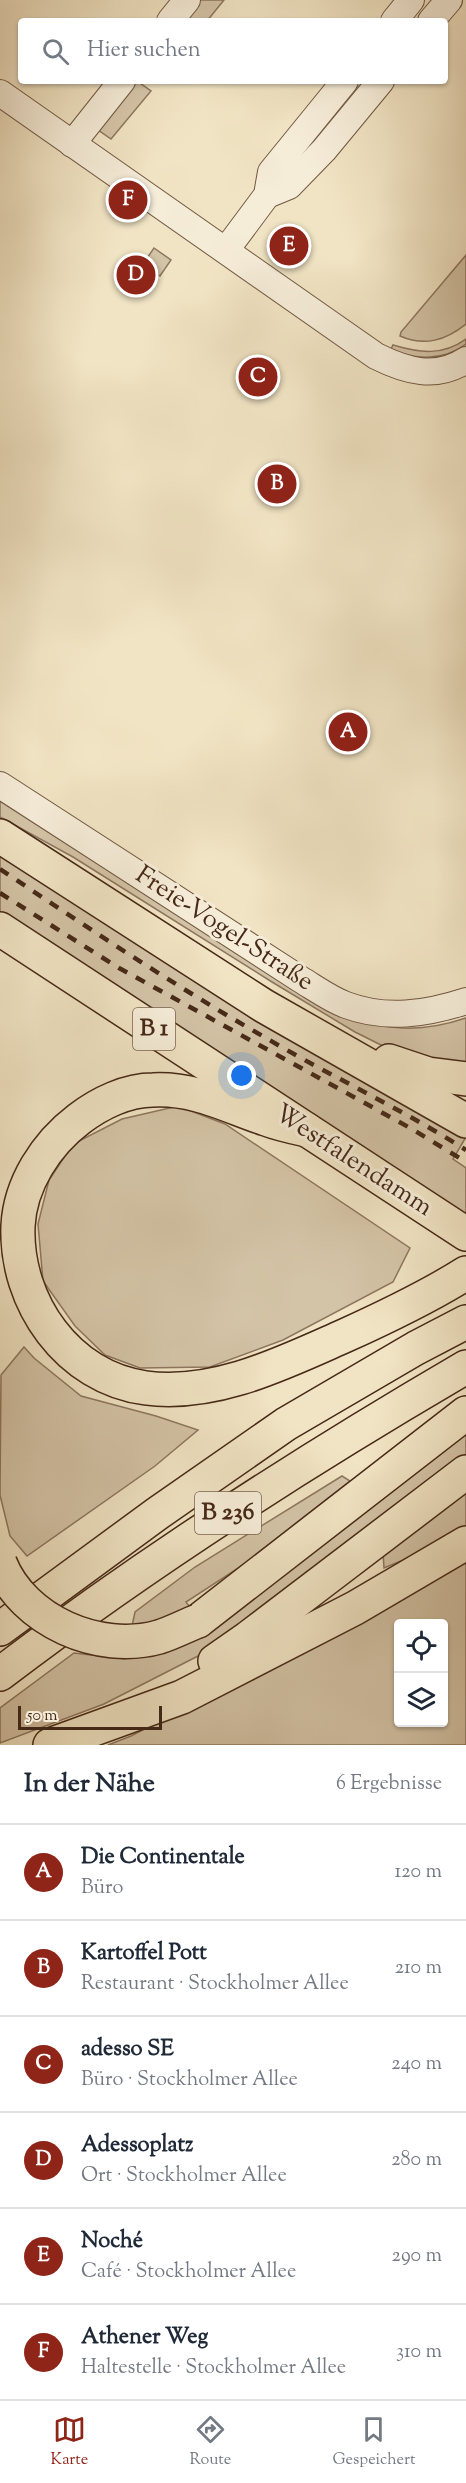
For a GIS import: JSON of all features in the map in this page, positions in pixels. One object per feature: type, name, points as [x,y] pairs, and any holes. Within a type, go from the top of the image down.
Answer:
[{"type":"highway","points":[[0,836],[214,975],[327,1044],[466,1121]]},
{"type":"highway","name":"Westfalendamm","points":[[0,929],[465,1234]]},
{"type":"highway","points":[[327,1044],[361,1051],[428,1074],[466,1079]]},
{"type":"highway","points":[[307,1130],[267,1120],[204,1095],[151,1090],[124,1095],[107,1102],[91,1110],[66,1129],[45,1153],[30,1179],[18,1224],[19,1255],[24,1279],[32,1302],[51,1332],[71,1354],[94,1370],[118,1382],[146,1388],[166,1389],[209,1385],[249,1375],[288,1361],[450,1284],[466,1273]]},
{"type":"highway","points":[[416,1348],[439,1322],[466,1305]]},
{"type":"highway","name":"B 236","points":[[0,1629],[158,1513],[286,1424],[416,1348],[466,1322]]},
{"type":"highway","name":"B 236","points":[[0,1674],[143,1570],[259,1492],[371,1422],[466,1367]]},
{"type":"highway","points":[[0,1563],[23,1597],[46,1618],[80,1635],[104,1640],[129,1641],[158,1637],[198,1621],[466,1413]]},
{"type":"highway","points":[[111,1722],[211,1664],[248,1638],[466,1472]]},
{"type":"highway","points":[[50,1745],[182,1697],[355,1608],[466,1543]]},
{"type":"street","points":[[172,18],[187,0]]},
{"type":"street","points":[[396,18],[411,0]]},
{"type":"street","points":[[434,18],[449,0]]},
{"type":"street","points":[[72,144],[120,84]]},
{"type":"street","points":[[225,250],[267,195],[271,172],[343,84]]},
{"type":"street","points":[[267,195],[289,186],[324,150],[379,84]]},
{"type":"street","points":[[0,93],[354,342],[392,364],[410,371],[428,372],[451,368],[466,360]]},
{"type":"street","name":"Freie-Vogel-Straße","points":[[0,785],[300,979],[345,1005],[377,1013],[405,1014],[436,1010],[466,1001]]},
{"type":"shaded area","points":[[196,0],[224,0],[209,18],[181,18]]},
{"type":"shaded area","points":[[129,84],[141,84],[151,91],[111,139],[94,127]]},
{"type":"shaded area","points":[[154,248],[171,260],[160,276],[143,264]]},
{"type":"shaded area","points":[[466,255],[466,324],[451,334],[435,340],[418,341],[400,336],[401,332]]},
{"type":"shaded area","points":[[466,339],[466,344],[439,356],[409,356],[391,349],[393,345],[412,350],[439,350]]},
{"type":"shaded area","points":[[0,801],[328,1011],[364,1022],[396,1028],[429,1027],[466,1018],[466,1071],[391,1050],[355,1032],[73,857],[0,817]]},
{"type":"shaded area","points":[[0,854],[304,1048],[466,1137],[453,1159],[466,1168],[466,1215],[0,912]]},
{"type":"shaded area","points":[[178,1106],[225,1124],[410,1248],[393,1282],[283,1340],[210,1367],[140,1368],[105,1355],[75,1326],[43,1281],[38,1224],[49,1180],[73,1144],[122,1119]]},
{"type":"shaded area","points":[[24,1347],[34,1358],[81,1396],[198,1430],[155,1466],[27,1556],[10,1536],[0,1495],[1,1375]]},
{"type":"shaded area","points":[[466,1429],[466,1454],[198,1656],[104,1704],[0,1743],[0,1708],[74,1653],[125,1659],[135,1612],[195,1567],[342,1476],[350,1481],[243,1565],[186,1602],[207,1630]]},
{"type":"shaded area","points":[[466,1489],[466,1526],[418,1554],[384,1568],[383,1552]]},
{"type":"shaded area","points":[[466,1560],[466,1745],[108,1745],[131,1736]]},
{"type":"railway","points":[[0,869],[198,998],[466,1150]]},
{"type":"railway","points":[[0,893],[119,968],[412,1129],[466,1162]]},
{"type":"place","name":"Athener Weg","points":[[128,200]]},
{"type":"place","name":"Noché","points":[[289,246]]},
{"type":"place","name":"Adessoplatz","points":[[136,275]]},
{"type":"place","name":"adesso SE","points":[[258,377]]},
{"type":"place","name":"Kartoffel Pott","points":[[277,484]]},
{"type":"place","name":"Die Continentale","points":[[348,732]]}]
